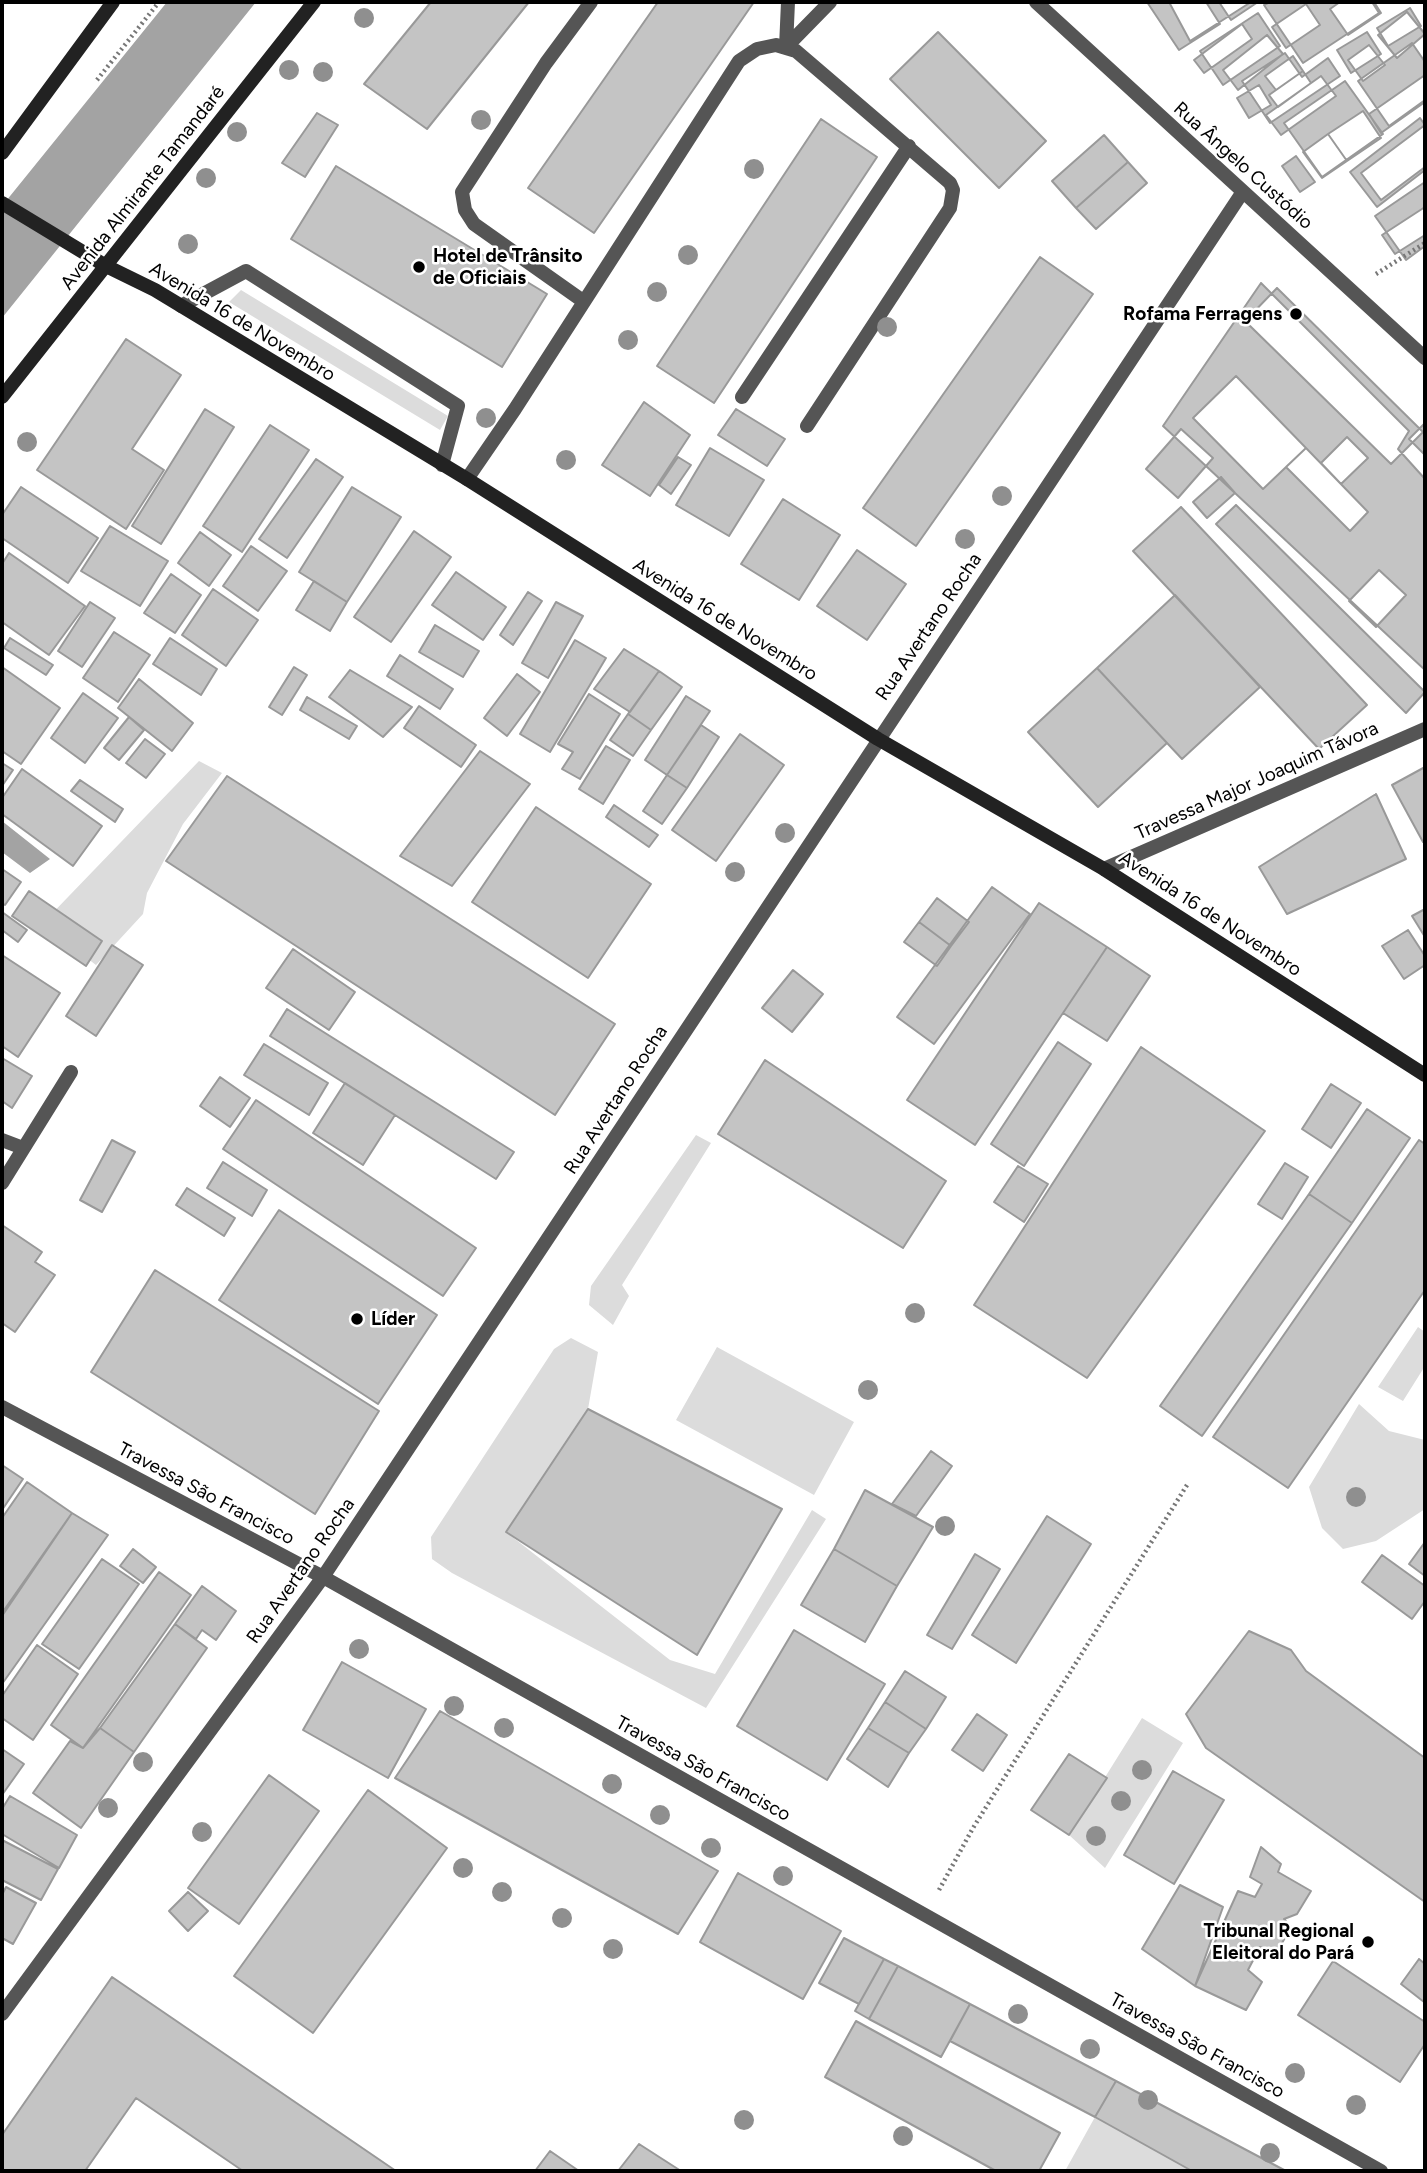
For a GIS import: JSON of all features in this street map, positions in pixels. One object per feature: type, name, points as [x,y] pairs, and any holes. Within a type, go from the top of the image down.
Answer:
[{"type":"main road","points":[[2,153],[113,2]]},
{"type":"main road","name":"Avenida Almirante Tamandaré","points":[[2,397],[314,2]]},
{"type":"main road","name":"Avenida 16 de Novembro","points":[[2,203],[106,267],[181,306],[467,479],[878,739],[1104,869],[1425,1075]]},
{"type":"street","points":[[583,301],[474,224],[465,210],[462,192],[546,63],[591,2]]},
{"type":"street","points":[[786,47],[788,2]]},
{"type":"street","points":[[786,47],[830,2]]},
{"type":"street","name":"Rua Ângelo Custódio","points":[[1036,2],[1425,358]]},
{"type":"street","points":[[467,479],[739,61],[757,49],[776,45],[796,51],[909,146],[950,183],[953,190],[950,208],[807,426]]},
{"type":"street","points":[[742,397],[909,146]]},
{"type":"street","name":"Rua Avertano Rocha","points":[[2,2014],[323,1577],[1242,193]]},
{"type":"street","points":[[181,306],[246,271],[458,406],[442,465]]},
{"type":"street","name":"Travessa Major Joaquim Távora","points":[[1104,869],[1425,729]]},
{"type":"street","points":[[2,1183],[71,1072]]},
{"type":"street","points":[[2,1140],[23,1148]]},
{"type":"street","name":"Travessa São Francisco","points":[[2,1407],[323,1577],[1381,2171]]},
{"type":"path","points":[[1350,290],[1425,243]]},
{"type":"path","points":[[925,1915],[973,1828],[1187,1485]]},
{"type":"shaded area","points":[[167,2],[256,2],[2,318],[2,206]]},
{"type":"shaded area","points":[[241,290],[448,416],[440,430],[229,302]]},
{"type":"shaded area","points":[[199,761],[222,773],[183,824],[147,893],[143,914],[96,965],[42,924]]},
{"type":"shaded area","points":[[2,821],[50,859],[30,873],[2,852]]},
{"type":"shaded area","points":[[696,1135],[711,1143],[622,1285],[629,1296],[613,1325],[589,1305],[591,1286]]},
{"type":"shaded area","points":[[1418,1327],[1425,1332],[1425,1366],[1403,1401],[1378,1387]]},
{"type":"shaded area","points":[[571,1338],[598,1352],[588,1409],[506,1532],[670,1660],[715,1674],[812,1510],[826,1519],[706,1708],[452,1573],[432,1559],[431,1537],[554,1349]]},
{"type":"shaded area","points":[[717,1347],[854,1422],[814,1495],[676,1420]]},
{"type":"shaded area","points":[[1359,1404],[1389,1431],[1425,1440],[1425,1509],[1376,1541],[1343,1549],[1322,1528],[1309,1487]]},
{"type":"shaded area","points":[[1142,1718],[1183,1743],[1105,1868],[1069,1835]]},
{"type":"shaded area","points":[[1095,2117],[1192,2171],[1065,2171]]},
{"type":"building","points":[[431,2],[529,2],[427,129],[364,84]]},
{"type":"building","points":[[658,2],[754,2],[594,233],[528,188]]},
{"type":"building","points":[[1147,2],[1206,2],[1220,24],[1179,50]]},
{"type":"building","points":[[1169,2],[1251,2],[1190,41]]},
{"type":"building","points":[[1219,2],[1258,2],[1231,20]]},
{"type":"building","points":[[1270,2],[1372,2],[1379,13],[1303,63],[1264,5]]},
{"type":"building","points":[[1340,2],[1374,2],[1381,13],[1348,35],[1330,9]]},
{"type":"building","points":[[1306,4],[1320,25],[1286,48],[1272,27]]},
{"type":"building","points":[[1410,8],[1421,26],[1388,46],[1377,28]]},
{"type":"building","points":[[1407,12],[1425,34],[1397,58],[1378,35]]},
{"type":"building","points":[[1258,13],[1280,46],[1223,85],[1200,51]]},
{"type":"building","points":[[1242,24],[1252,39],[1204,73],[1194,60]]},
{"type":"building","points":[[938,32],[1046,141],[999,188],[890,79]]},
{"type":"building","points":[[1367,32],[1381,54],[1351,73],[1337,50]]},
{"type":"building","points":[[1267,35],[1283,54],[1238,90],[1223,70]]},
{"type":"building","points":[[1412,43],[1425,62],[1425,100],[1389,126],[1358,81]]},
{"type":"building","points":[[1369,45],[1385,65],[1363,81],[1348,60]]},
{"type":"building","points":[[1285,53],[1302,77],[1328,58],[1340,76],[1270,123],[1242,81]]},
{"type":"building","points":[[1293,56],[1303,71],[1276,90],[1265,76]]},
{"type":"building","points":[[1303,71],[1311,83],[1278,107],[1269,95]]},
{"type":"building","points":[[1425,75],[1425,102],[1381,133],[1369,114]]},
{"type":"building","points":[[1321,76],[1336,96],[1281,135],[1266,115]]},
{"type":"building","points":[[1345,81],[1383,134],[1322,177],[1284,123]]},
{"type":"building","points":[[1259,85],[1271,105],[1249,118],[1237,98]]},
{"type":"building","points":[[1363,111],[1381,138],[1347,161],[1328,134]]},
{"type":"building","points":[[317,113],[338,125],[305,177],[282,163]]},
{"type":"building","points":[[1420,118],[1425,125],[1425,170],[1377,207],[1350,172]]},
{"type":"building","points":[[821,119],[877,157],[714,403],[657,366]]},
{"type":"building","points":[[1425,125],[1425,167],[1381,200],[1361,173]]},
{"type":"building","points":[[1328,134],[1347,161],[1322,178],[1303,152]]},
{"type":"building","points":[[1104,135],[1128,162],[1076,208],[1052,181]]},
{"type":"building","points":[[1296,156],[1315,182],[1300,192],[1282,166]]},
{"type":"building","points":[[1128,162],[1147,183],[1096,229],[1076,208]]},
{"type":"building","name":"Hotel de Trânsito de Oficiais","points":[[336,166],[547,294],[502,367],[291,239]]},
{"type":"building","points":[[1425,182],[1425,246],[1406,260],[1375,216]]},
{"type":"building","points":[[1425,207],[1425,235],[1395,254],[1382,235]]},
{"type":"building","points":[[1040,257],[1093,294],[916,546],[863,508]]},
{"type":"building","points":[[1261,283],[1409,431],[1398,449],[1425,479],[1425,670],[1163,426]]},
{"type":"building","points":[[1277,288],[1423,432],[1391,464],[1245,321]]},
{"type":"building","points":[[126,339],[181,375],[132,449],[164,470],[126,529],[37,470]]},
{"type":"building","points":[[1236,376],[1306,448],[1263,489],[1193,418]]},
{"type":"building","points":[[644,402],[690,435],[650,496],[602,465]]},
{"type":"building","points":[[205,409],[234,427],[161,544],[132,526]]},
{"type":"building","points":[[736,409],[785,439],[767,466],[718,435]]},
{"type":"building","points":[[1425,423],[1425,455],[1409,439]]},
{"type":"building","points":[[270,425],[309,450],[242,552],[203,526]]},
{"type":"building","points":[[1181,429],[1213,458],[1178,498],[1146,469]]},
{"type":"building","points":[[1347,437],[1368,458],[1341,484],[1321,463]]},
{"type":"building","points":[[710,448],[764,480],[729,536],[676,505]]},
{"type":"building","points":[[1306,448],[1368,512],[1350,531],[1286,467]]},
{"type":"building","points":[[678,457],[691,465],[671,494],[659,485]]},
{"type":"building","points":[[316,459],[343,477],[287,558],[259,539]]},
{"type":"building","points":[[1221,477],[1235,493],[1207,518],[1193,502]]},
{"type":"building","points":[[21,487],[98,538],[68,583],[2,538],[2,515]]},
{"type":"building","points":[[352,487],[401,517],[347,602],[299,572]]},
{"type":"building","points":[[783,499],[840,535],[799,600],[741,564]]},
{"type":"building","points":[[1236,505],[1425,692],[1406,713],[1216,524]]},
{"type":"building","points":[[1181,507],[1367,705],[1319,749],[1133,551]]},
{"type":"building","points":[[110,526],[168,561],[140,606],[81,571]]},
{"type":"building","points":[[414,531],[451,557],[391,642],[354,617]]},
{"type":"building","points":[[200,532],[231,555],[209,586],[178,563]]},
{"type":"building","points":[[251,546],[287,571],[258,611],[223,586]]},
{"type":"building","points":[[857,550],[906,584],[867,640],[817,606]]},
{"type":"building","points":[[9,553],[85,606],[49,655],[2,622],[2,564]]},
{"type":"building","points":[[1379,570],[1406,595],[1376,627],[1349,601]]},
{"type":"building","points":[[456,572],[506,607],[483,640],[432,605]]},
{"type":"building","points":[[171,574],[201,595],[175,633],[144,613]]},
{"type":"building","points":[[314,581],[347,602],[330,631],[296,610]]},
{"type":"building","points":[[213,589],[258,620],[226,666],[182,635]]},
{"type":"building","points":[[528,592],[542,601],[513,645],[500,635]]},
{"type":"building","points":[[1175,595],[1260,687],[1182,759],[1097,668]]},
{"type":"building","points":[[90,602],[115,618],[82,667],[58,651]]},
{"type":"building","points":[[556,602],[583,616],[548,678],[522,663]]},
{"type":"building","points":[[435,625],[479,651],[463,677],[419,652]]},
{"type":"building","points":[[114,632],[150,655],[118,702],[83,678]]},
{"type":"building","points":[[10,638],[53,665],[46,675],[4,648]]},
{"type":"building","points":[[170,638],[217,669],[201,695],[153,664]]},
{"type":"building","points":[[575,640],[606,658],[550,752],[520,734]]},
{"type":"building","points":[[624,649],[659,671],[630,712],[594,689]]},
{"type":"building","points":[[400,655],[453,689],[440,709],[387,676]]},
{"type":"building","points":[[2,667],[60,708],[21,764],[2,751]]},
{"type":"building","points":[[294,667],[307,675],[282,715],[269,707]]},
{"type":"building","points":[[1097,668],[1167,743],[1098,807],[1028,732]]},
{"type":"building","points":[[350,670],[412,707],[383,737],[329,697]]},
{"type":"building","points":[[659,671],[682,687],[651,730],[628,714]]},
{"type":"building","points":[[517,674],[540,692],[507,736],[484,718]]},
{"type":"building","points":[[139,679],[193,723],[172,751],[118,708]]},
{"type":"building","points":[[83,693],[118,718],[85,763],[51,738]]},
{"type":"building","points":[[589,694],[620,714],[580,779],[562,769],[573,752],[558,744]]},
{"type":"building","points":[[686,696],[710,711],[667,775],[645,760]]},
{"type":"building","points":[[307,697],[357,726],[349,739],[300,710]]},
{"type":"building","points":[[419,706],[476,745],[461,767],[404,728]]},
{"type":"building","points":[[628,714],[651,730],[633,756],[610,740]]},
{"type":"building","points":[[129,717],[144,730],[119,760],[104,748]]},
{"type":"building","points":[[701,725],[719,737],[687,788],[667,775]]},
{"type":"building","points":[[740,734],[784,765],[716,861],[672,830]]},
{"type":"building","points":[[145,739],[165,754],[146,778],[126,763]]},
{"type":"building","points":[[606,746],[630,760],[603,804],[579,789]]},
{"type":"building","points":[[480,751],[530,784],[452,886],[400,856]]},
{"type":"building","points":[[2,763],[13,770],[2,786]]},
{"type":"building","points":[[1425,767],[1425,841],[1423,842],[1392,785]]},
{"type":"building","points":[[22,769],[102,826],[73,866],[2,814],[2,798]]},
{"type":"building","points":[[667,775],[687,788],[662,824],[643,811]]},
{"type":"building","points":[[227,776],[615,1024],[555,1115],[166,861]]},
{"type":"building","points":[[80,780],[123,809],[115,822],[71,791]]},
{"type":"building","points":[[1376,794],[1406,859],[1287,914],[1259,867]]},
{"type":"building","points":[[614,805],[658,835],[649,847],[606,817]]},
{"type":"building","points":[[536,807],[651,884],[588,978],[472,902]]},
{"type":"building","points":[[2,869],[21,882],[5,905],[2,903]]},
{"type":"building","points":[[992,887],[1030,914],[934,1044],[897,1017]]},
{"type":"building","points":[[29,891],[102,941],[86,966],[12,916]]},
{"type":"building","points":[[937,898],[969,922],[951,946],[919,922]]},
{"type":"building","points":[[1039,903],[1107,947],[975,1145],[907,1100]]},
{"type":"building","points":[[1425,909],[1425,937],[1412,916]]},
{"type":"building","points":[[2,912],[27,930],[18,942],[2,930]]},
{"type":"building","points":[[919,922],[951,946],[937,966],[904,942]]},
{"type":"building","points":[[1408,930],[1425,956],[1425,965],[1404,979],[1382,946]]},
{"type":"building","points":[[112,945],[143,965],[96,1036],[66,1016]]},
{"type":"building","points":[[1107,947],[1150,976],[1107,1041],[1063,1013]]},
{"type":"building","points":[[293,949],[355,992],[329,1030],[266,988]]},
{"type":"building","points":[[2,955],[60,993],[18,1057],[2,1046]]},
{"type":"building","points":[[793,970],[823,994],[792,1032],[762,1008]]},
{"type":"building","points":[[287,1009],[514,1152],[496,1179],[270,1036]]},
{"type":"building","points":[[1058,1042],[1091,1064],[1024,1166],[991,1144]]},
{"type":"building","points":[[264,1044],[328,1083],[309,1115],[244,1075]]},
{"type":"building","points":[[1141,1047],[1265,1131],[1087,1378],[974,1305]]},
{"type":"building","points":[[2,1058],[32,1076],[12,1108],[2,1101]]},
{"type":"building","points":[[765,1060],[946,1181],[903,1248],[718,1134]]},
{"type":"building","points":[[220,1077],[250,1098],[230,1127],[200,1106]]},
{"type":"building","points":[[345,1083],[395,1115],[363,1165],[313,1133]]},
{"type":"building","points":[[1331,1084],[1361,1103],[1331,1148],[1302,1129]]},
{"type":"building","points":[[256,1100],[476,1248],[443,1296],[223,1149]]},
{"type":"building","points":[[1367,1109],[1410,1138],[1352,1223],[1309,1194]]},
{"type":"building","points":[[112,1140],[135,1152],[102,1212],[80,1200]]},
{"type":"building","points":[[1419,1140],[1425,1144],[1425,1290],[1288,1488],[1213,1437]]},
{"type":"building","points":[[223,1162],[267,1190],[252,1216],[207,1188]]},
{"type":"building","points":[[1285,1163],[1308,1177],[1282,1219],[1258,1204]]},
{"type":"building","points":[[1018,1166],[1048,1184],[1024,1222],[994,1202]]},
{"type":"building","points":[[187,1188],[235,1218],[224,1236],[176,1205]]},
{"type":"building","points":[[1309,1194],[1352,1223],[1202,1436],[1160,1406]]},
{"type":"building","points":[[279,1210],[437,1315],[378,1404],[219,1300]]},
{"type":"building","points":[[2,1225],[42,1252],[35,1262],[55,1275],[15,1332],[2,1323]]},
{"type":"building","points":[[155,1270],[379,1411],[315,1514],[91,1372]]},
{"type":"building","points":[[588,1409],[782,1509],[697,1655],[506,1532]]},
{"type":"building","points":[[931,1451],[952,1466],[916,1516],[892,1504]]},
{"type":"building","points":[[2,1465],[23,1479],[2,1510]]},
{"type":"building","points":[[27,1482],[72,1513],[2,1613],[2,1518]]},
{"type":"building","points":[[865,1490],[933,1527],[897,1586],[834,1549]]},
{"type":"building","points":[[72,1513],[108,1535],[2,1684],[2,1616]]},
{"type":"building","points":[[1047,1516],[1091,1544],[1016,1663],[972,1635]]},
{"type":"building","points":[[1425,1542],[1425,1576],[1409,1564]]},
{"type":"building","points":[[133,1549],[156,1567],[143,1583],[120,1566]]},
{"type":"building","points":[[834,1549],[897,1586],[865,1642],[801,1605]]},
{"type":"building","points":[[975,1554],[1000,1569],[952,1649],[927,1635]]},
{"type":"building","points":[[1382,1555],[1425,1586],[1425,1601],[1412,1619],[1362,1582]]},
{"type":"building","points":[[102,1559],[139,1584],[79,1669],[42,1644]]},
{"type":"building","points":[[159,1572],[191,1595],[83,1748],[51,1725]]},
{"type":"building","points":[[202,1586],[236,1611],[216,1640],[202,1630],[196,1639],[175,1624]]},
{"type":"building","points":[[175,1624],[207,1648],[134,1752],[100,1728]]},
{"type":"building","points":[[794,1630],[885,1684],[827,1780],[737,1726]]},
{"type":"building","points":[[1249,1631],[1291,1650],[1306,1671],[1425,1758],[1425,1902],[1206,1748],[1186,1714]]},
{"type":"building","points":[[37,1645],[78,1674],[33,1740],[2,1718],[2,1696]]},
{"type":"building","points":[[342,1662],[426,1709],[388,1778],[303,1730]]},
{"type":"building","points":[[905,1671],[946,1697],[926,1729],[885,1702]]},
{"type":"building","points":[[885,1702],[926,1729],[909,1753],[868,1728]]},
{"type":"building","points":[[440,1711],[718,1871],[678,1934],[395,1778]]},
{"type":"building","points":[[977,1714],[1007,1735],[983,1771],[952,1750]]},
{"type":"building","points":[[100,1728],[134,1752],[81,1828],[33,1793],[70,1741],[83,1748]]},
{"type":"building","points":[[868,1728],[909,1753],[888,1787],[847,1759]]},
{"type":"building","points":[[2,1749],[24,1764],[2,1795]]},
{"type":"building","points":[[1069,1754],[1107,1778],[1069,1835],[1031,1810]]},
{"type":"building","points":[[1173,1771],[1224,1800],[1174,1884],[1124,1855]]},
{"type":"building","points":[[269,1775],[319,1811],[239,1924],[188,1888]]},
{"type":"building","points":[[368,1790],[447,1848],[313,2033],[234,1976]]},
{"type":"building","points":[[10,1796],[77,1835],[59,1868],[2,1834],[2,1809]]},
{"type":"building","points":[[2,1840],[58,1869],[41,1900],[2,1880]]},
{"type":"building","points":[[1261,1847],[1281,1864],[1278,1872],[1311,1891],[1297,1914],[1284,1919],[1291,1927],[1277,1952],[1260,1947],[1248,1970],[1262,1982],[1246,2010],[1195,1986],[1238,1891],[1255,1897],[1262,1884],[1250,1877]]},
{"type":"building","points":[[738,1873],[841,1931],[803,1999],[700,1942]]},
{"type":"building","points":[[1180,1885],[1223,1907],[1195,1986],[1142,1949]]},
{"type":"building","points":[[6,1887],[36,1903],[13,1944],[2,1938],[2,1895]]},
{"type":"building","points":[[188,1892],[208,1911],[188,1931],[169,1911]]},
{"type":"building","points":[[844,1938],[884,1959],[859,2004],[819,1983]]},
{"type":"building","points":[[884,1959],[898,1966],[869,2019],[855,2011]]},
{"type":"building","points":[[1419,1959],[1425,1964],[1424,2002],[1401,1984]]},
{"type":"building","points":[[1333,1961],[1425,2022],[1425,2044],[1400,2082],[1298,2015]]},
{"type":"building","points":[[898,1966],[970,2004],[941,2057],[869,2019]]},
{"type":"building","points":[[112,1977],[396,2171],[243,2171],[136,2098],[85,2171],[2,2171],[2,2135]]},
{"type":"building","points":[[970,2004],[1116,2081],[1095,2117],[950,2041]]},
{"type":"building","points":[[856,2021],[1060,2133],[1039,2171],[996,2171],[825,2077]]},
{"type":"building","points":[[1116,2081],[1286,2171],[1192,2171],[1095,2117]]},
{"type":"building","points":[[639,2144],[681,2171],[618,2171]]},
{"type":"building","points":[[550,2151],[579,2171],[535,2171]]},
{"type":"place","name":"Hotel de Trânsito de Oficiais","points":[[419,267]]},
{"type":"place","name":"Rofama Ferragens","points":[[1296,314]]},
{"type":"place","name":"Líder","points":[[357,1319]]},
{"type":"place","name":"Tribunal Regional Eleitoral do Pará","points":[[1368,1942]]}]
